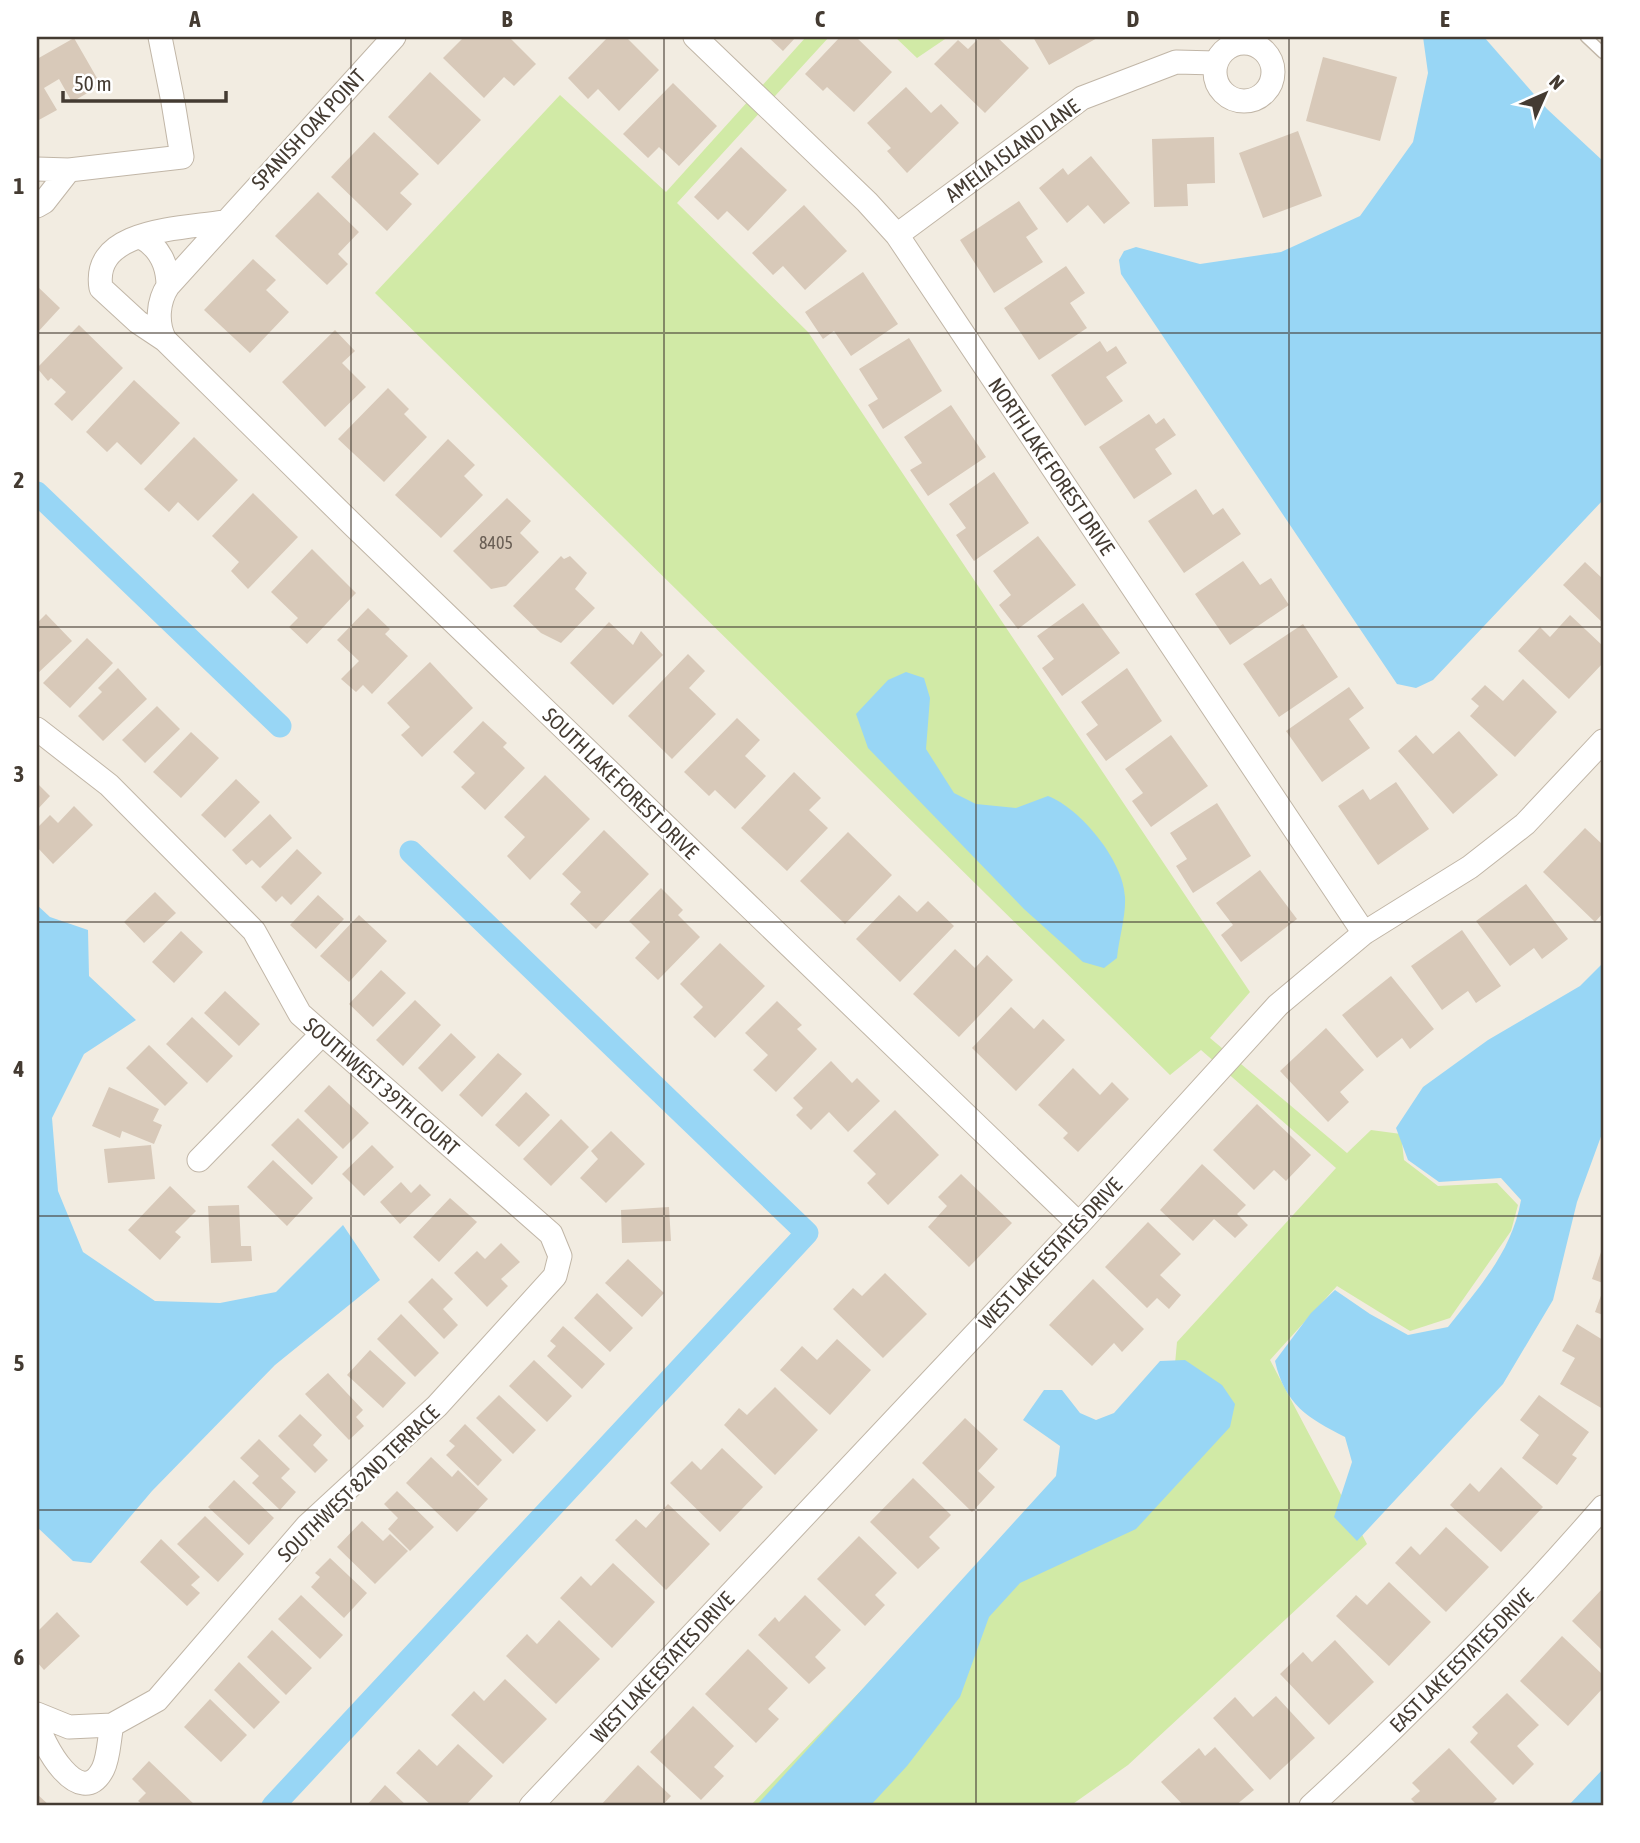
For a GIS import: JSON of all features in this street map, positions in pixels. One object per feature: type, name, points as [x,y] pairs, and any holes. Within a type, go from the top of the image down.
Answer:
[{"type":"street","points":[[37,169],[69,170],[183,157],[160,37]]},
{"type":"street","name":"SPANISH OAK POINT","points":[[165,340],[159,330],[160,312],[162,296],[168,286],[223,222],[394,37]]},
{"type":"street","name":"NORTH LAKE FOREST DRIVE","points":[[695,37],[867,202],[897,235],[1364,933]]},
{"type":"street","name":"AMELIA ISLAND LANE","points":[[897,235],[1082,98],[1128,78],[1176,62],[1216,63]]},
{"type":"street","points":[[37,206],[44,202],[69,170]]},
{"type":"street","points":[[165,340],[138,322],[101,288],[99,275],[107,254],[122,242],[223,222]]},
{"type":"street","name":"SPANISH OAK POINT","points":[[141,237],[151,242],[164,260],[168,286]]},
{"type":"street","name":"SOUTH LAKE FOREST DRIVE","points":[[165,340],[353,525],[1079,1224]]},
{"type":"street","name":"SOUTHWEST 39TH COURT","points":[[37,729],[109,785],[254,931],[300,1014],[551,1234],[560,1256]]},
{"type":"street","name":"WEST LAKE ESTATES DRIVE","points":[[531,1806],[1079,1224],[1278,1005],[1364,933],[1470,867],[1525,824],[1603,741]]},
{"type":"street","points":[[199,1160],[322,1034]]},
{"type":"street","name":"SOUTHWEST 82ND TERRACE","points":[[37,1714],[69,1727],[112,1725],[157,1700],[307,1527],[447,1396],[555,1276],[560,1256]]},
{"type":"street","name":"EAST LAKE ESTATES DRIVE","points":[[1311,1806],[1413,1712],[1521,1602],[1603,1507]]},
{"type":"street","points":[[37,1721],[39,1733],[63,1771],[71,1779],[83,1782],[95,1778],[103,1769],[112,1725]]},
{"type":"lane","points":[[1586,37],[1603,53]]},
{"type":"green space","points":[[806,37],[829,37],[677,203],[808,332],[1250,992],[1210,1038],[1347,1153],[1371,1130],[1401,1134],[1404,1160],[1438,1186],[1497,1183],[1518,1205],[1511,1231],[1450,1318],[1410,1331],[1337,1286],[1270,1360],[1367,1544],[1128,1765],[1070,1806],[750,1806],[1175,1364],[1177,1342],[1336,1168],[1201,1050],[1170,1075],[375,293],[560,95],[666,192]]},
{"type":"green space","points":[[895,37],[948,37],[917,58]]},
{"type":"water","points":[[1423,37],[1484,37],[1547,109],[1603,161],[1603,500],[1433,680],[1416,688],[1397,684],[1121,274],[1119,260],[1124,251],[1136,247],[1200,264],[1281,252],[1360,216],[1413,142],[1428,73]]},
{"type":"water","points":[[906,672],[924,678],[930,698],[926,749],[954,793],[976,804],[1016,808],[1048,796],[1073,812],[1109,852],[1123,883],[1125,904],[1117,958],[1104,968],[1083,962],[1024,909],[868,748],[856,714],[888,680]]},
{"type":"water","points":[[37,905],[50,917],[88,930],[89,976],[136,1020],[84,1054],[52,1118],[58,1191],[83,1252],[155,1301],[220,1303],[276,1292],[343,1225],[380,1280],[275,1365],[152,1491],[91,1563],[73,1561],[37,1527]]},
{"type":"water","points":[[1603,963],[1603,1131],[1577,1202],[1553,1300],[1503,1384],[1357,1541],[1334,1517],[1352,1462],[1345,1437],[1300,1408],[1285,1389],[1275,1361],[1311,1313],[1335,1290],[1408,1335],[1448,1327],[1493,1268],[1517,1219],[1521,1200],[1501,1178],[1439,1182],[1408,1160],[1396,1128],[1423,1087],[1488,1040],[1580,986]]},
{"type":"water","points":[[1185,1360],[1222,1385],[1235,1404],[1230,1427],[1136,1529],[1020,1583],[989,1617],[960,1697],[907,1766],[870,1806],[756,1806],[1056,1476],[1060,1446],[1023,1420],[1044,1390],[1062,1390],[1080,1413],[1096,1420],[1114,1413],[1160,1361]]},
{"type":"water","points":[[1603,1769],[1603,1806],[1568,1806]]},
{"type":"building","points":[[464,37],[509,37],[536,64],[514,86],[504,77],[484,98],[443,58]]},
{"type":"building","points":[[608,37],[626,37],[659,70],[619,111],[598,89],[588,99],[568,78]]},
{"type":"building","points":[[768,37],[796,37],[783,51]]},
{"type":"building","points":[[840,37],[856,37],[892,72],[854,112],[827,87],[823,91],[805,74]]},
{"type":"building","points":[[980,37],[997,37],[1029,68],[985,113],[934,64],[958,40],[968,49]]},
{"type":"building","points":[[1033,37],[1099,37],[1049,65]]},
{"type":"building","points":[[74,38],[101,85],[72,102],[59,79],[44,88],[57,110],[37,121],[37,59]]},
{"type":"building","points":[[1323,57],[1397,77],[1380,141],[1306,121]]},
{"type":"building","points":[[430,72],[481,120],[438,165],[388,117]]},
{"type":"building","points":[[673,83],[717,126],[679,166],[659,147],[648,158],[623,134]]},
{"type":"building","points":[[906,87],[931,113],[941,104],[959,123],[907,173],[887,151],[891,148],[867,123]]},
{"type":"building","points":[[1298,131],[1322,196],[1263,218],[1239,153]]},
{"type":"building","points":[[374,132],[419,174],[400,193],[412,204],[387,231],[331,177]]},
{"type":"building","points":[[1214,137],[1215,183],[1187,184],[1188,206],[1154,207],[1152,139]]},
{"type":"building","points":[[741,147],[787,190],[748,231],[727,211],[718,220],[694,197]]},
{"type":"building","points":[[1091,156],[1130,203],[1104,224],[1088,205],[1067,223],[1039,188],[1063,168],[1068,175]]},
{"type":"building","points":[[318,192],[359,232],[338,254],[348,264],[327,285],[275,236]]},
{"type":"building","points":[[1019,201],[1038,229],[1026,237],[1043,262],[994,293],[960,240]]},
{"type":"building","points":[[804,205],[847,251],[805,290],[783,266],[773,275],[752,253]]},
{"type":"building","points":[[253,259],[276,280],[266,290],[289,312],[250,353],[204,310]]},
{"type":"building","points":[[1066,266],[1085,293],[1070,303],[1087,328],[1039,360],[1004,308]]},
{"type":"building","points":[[863,272],[898,324],[851,356],[834,331],[823,339],[805,312]]},
{"type":"building","points":[[37,286],[60,308],[37,333]]},
{"type":"building","points":[[79,325],[123,368],[72,421],[54,404],[66,392],[51,378],[48,381],[37,368]]},
{"type":"building","points":[[335,330],[355,351],[342,363],[366,387],[325,427],[282,382]]},
{"type":"building","points":[[909,338],[942,391],[883,429],[868,405],[878,399],[859,369]]},
{"type":"building","points":[[1100,341],[1107,352],[1116,346],[1127,363],[1106,377],[1123,401],[1085,426],[1051,375]]},
{"type":"building","points":[[134,380],[180,423],[141,465],[117,442],[107,452],[86,432]]},
{"type":"building","points":[[388,388],[409,409],[404,414],[427,437],[384,482],[338,439]]},
{"type":"building","points":[[951,405],[986,457],[928,496],[910,470],[922,463],[904,437]]},
{"type":"building","points":[[1149,414],[1156,424],[1164,418],[1176,435],[1155,449],[1172,474],[1134,499],[1099,447]]},
{"type":"building","points":[[194,437],[238,480],[198,521],[178,502],[169,512],[144,489]]},
{"type":"building","points":[[448,439],[475,465],[464,476],[483,495],[441,538],[395,495]]},
{"type":"building","points":[[994,472],[1029,523],[974,561],[956,535],[966,528],[949,504]]},
{"type":"building","points":[[1196,489],[1213,515],[1223,508],[1241,534],[1184,573],[1148,521]]},
{"type":"building","points":[[253,493],[298,537],[248,589],[231,571],[239,562],[212,536]]},
{"type":"building","points":[[507,498],[531,521],[520,533],[539,552],[506,586],[491,589],[453,551]]},
{"type":"building","points":[[1038,536],[1076,585],[1018,629],[999,605],[1011,595],[993,571]]},
{"type":"building","points":[[312,549],[356,593],[307,644],[289,627],[298,618],[271,592]]},
{"type":"building","points":[[561,556],[564,559],[570,556],[587,573],[575,589],[595,608],[561,643],[541,633],[513,606]]},
{"type":"building","points":[[1243,561],[1260,585],[1271,578],[1289,605],[1230,645],[1195,594]]},
{"type":"building","points":[[1585,562],[1603,579],[1603,623],[1563,585]]},
{"type":"building","points":[[1083,603],[1120,653],[1062,696],[1042,668],[1054,659],[1037,636]]},
{"type":"building","points":[[368,608],[390,629],[385,634],[408,656],[372,694],[363,685],[356,692],[341,679],[359,661],[337,640]]},
{"type":"building","points":[[46,614],[72,641],[37,674],[37,623]]},
{"type":"building","points":[[1570,615],[1603,646],[1603,663],[1569,699],[1518,651],[1540,627],[1550,637]]},
{"type":"building","points":[[609,622],[633,645],[641,631],[663,655],[613,705],[570,663]]},
{"type":"building","points":[[1303,624],[1338,677],[1279,717],[1243,664]]},
{"type":"building","points":[[87,638],[113,663],[70,708],[43,683]]},
{"type":"building","points":[[688,654],[705,671],[689,688],[716,714],[672,759],[628,716]]},
{"type":"building","points":[[430,662],[473,708],[422,757],[401,735],[410,727],[387,703]]},
{"type":"building","points":[[118,668],[147,699],[103,741],[78,716],[102,692],[98,688]]},
{"type":"building","points":[[1127,668],[1162,721],[1106,761],[1086,734],[1098,725],[1081,702]]},
{"type":"building","points":[[1523,679],[1557,712],[1515,757],[1470,716],[1479,706],[1471,699],[1485,685],[1503,701]]},
{"type":"building","points":[[1349,687],[1364,708],[1349,719],[1370,748],[1322,782],[1286,731]]},
{"type":"building","points":[[157,706],[180,729],[145,763],[122,740]]},
{"type":"building","points":[[737,718],[760,740],[745,756],[766,776],[735,809],[715,790],[709,796],[684,772]]},
{"type":"building","points":[[483,721],[507,743],[503,747],[525,768],[485,810],[461,787],[475,773],[453,752]]},
{"type":"building","points":[[1459,731],[1498,775],[1453,814],[1398,751],[1416,735],[1433,754]]},
{"type":"building","points":[[191,732],[219,758],[181,798],[153,772]]},
{"type":"building","points":[[1171,735],[1208,786],[1151,827],[1132,801],[1143,793],[1125,769]]},
{"type":"building","points":[[794,772],[821,798],[809,810],[828,828],[787,871],[741,828]]},
{"type":"building","points":[[545,775],[590,819],[530,880],[507,856],[525,837],[504,817]]},
{"type":"building","points":[[236,779],[260,802],[225,838],[201,815]]},
{"type":"building","points":[[1396,782],[1429,829],[1378,865],[1338,806],[1363,789],[1370,800]]},
{"type":"building","points":[[37,783],[50,796],[37,810]]},
{"type":"building","points":[[1217,803],[1251,856],[1193,893],[1176,866],[1187,859],[1170,833]]},
{"type":"building","points":[[74,806],[93,825],[53,864],[37,847],[37,828],[50,815],[58,823]]},
{"type":"building","points":[[270,814],[292,838],[260,868],[252,860],[246,865],[232,850]]},
{"type":"building","points":[[1585,828],[1603,845],[1603,913],[1595,922],[1543,872]]},
{"type":"building","points":[[604,830],[649,874],[596,929],[570,904],[581,892],[562,874]]},
{"type":"building","points":[[848,832],[892,875],[845,924],[800,881]]},
{"type":"building","points":[[297,849],[322,873],[291,905],[282,896],[276,902],[261,887]]},
{"type":"building","points":[[1260,870],[1297,919],[1241,962],[1221,935],[1233,925],[1216,903]]},
{"type":"building","points":[[1526,884],[1568,939],[1542,959],[1534,948],[1510,966],[1476,921]]},
{"type":"building","points":[[661,888],[683,910],[678,915],[700,937],[658,980],[635,958],[650,942],[629,921]]},
{"type":"building","points":[[155,892],[176,913],[144,943],[124,922]]},
{"type":"building","points":[[318,895],[344,919],[316,949],[290,925]]},
{"type":"building","points":[[899,895],[917,912],[928,901],[954,926],[900,982],[856,939]]},
{"type":"building","points":[[359,915],[387,941],[349,982],[320,956]]},
{"type":"building","points":[[1462,930],[1501,986],[1476,1003],[1468,991],[1442,1010],[1411,966]]},
{"type":"building","points":[[181,931],[203,952],[174,983],[152,962]]},
{"type":"building","points":[[720,943],[765,986],[715,1038],[693,1017],[703,1007],[680,984]]},
{"type":"building","points":[[955,949],[975,968],[987,955],[1013,980],[959,1037],[913,994]]},
{"type":"building","points":[[381,970],[406,993],[373,1027],[349,1004]]},
{"type":"building","points":[[1391,976],[1434,1029],[1410,1049],[1402,1038],[1377,1058],[1342,1015]]},
{"type":"building","points":[[225,991],[260,1024],[239,1046],[204,1013]]},
{"type":"building","points":[[415,1000],[441,1025],[403,1066],[376,1040]]},
{"type":"building","points":[[777,1001],[802,1025],[797,1029],[817,1049],[776,1092],[753,1070],[768,1055],[745,1033]]},
{"type":"building","points":[[1011,1007],[1034,1029],[1043,1019],[1065,1040],[1016,1091],[972,1048]]},
{"type":"building","points":[[192,1017],[233,1056],[207,1083],[166,1044]]},
{"type":"building","points":[[1326,1028],[1364,1070],[1340,1092],[1349,1102],[1328,1122],[1280,1071]]},
{"type":"building","points":[[451,1033],[476,1057],[442,1092],[418,1068]]},
{"type":"building","points":[[149,1045],[188,1083],[165,1106],[126,1068]]},
{"type":"building","points":[[498,1053],[522,1074],[482,1117],[459,1095]]},
{"type":"building","points":[[831,1061],[852,1083],[857,1078],[880,1101],[848,1132],[829,1112],[811,1130],[796,1115],[803,1108],[793,1098]]},
{"type":"building","points":[[1073,1068],[1100,1095],[1112,1082],[1129,1099],[1078,1152],[1063,1138],[1068,1133],[1038,1105]]},
{"type":"building","points":[[329,1085],[369,1123],[343,1149],[304,1111]]},
{"type":"building","points":[[109,1087],[159,1109],[153,1121],[162,1125],[154,1144],[122,1131],[120,1138],[92,1126]]},
{"type":"building","points":[[526,1092],[550,1115],[519,1147],[495,1125]]},
{"type":"building","points":[[1257,1104],[1311,1155],[1286,1181],[1274,1170],[1254,1190],[1213,1150]]},
{"type":"building","points":[[895,1110],[939,1155],[888,1205],[867,1183],[876,1174],[853,1151]]},
{"type":"building","points":[[298,1118],[338,1157],[312,1185],[271,1145]]},
{"type":"building","points":[[561,1119],[589,1147],[551,1186],[523,1159]]},
{"type":"building","points":[[611,1131],[645,1164],[606,1203],[580,1178],[598,1159],[591,1151]]},
{"type":"building","points":[[151,1145],[155,1179],[108,1183],[104,1149]]},
{"type":"building","points":[[372,1145],[394,1167],[364,1196],[342,1174]]},
{"type":"building","points":[[273,1160],[313,1198],[287,1226],[247,1187]]},
{"type":"building","points":[[1202,1164],[1246,1205],[1237,1214],[1248,1225],[1235,1238],[1214,1219],[1193,1241],[1160,1210]]},
{"type":"building","points":[[961,1174],[1012,1223],[969,1267],[928,1227],[947,1206],[938,1197]]},
{"type":"building","points":[[401,1182],[411,1193],[420,1184],[431,1195],[400,1224],[380,1202]]},
{"type":"building","points":[[170,1186],[196,1211],[175,1232],[181,1237],[160,1260],[128,1230]]},
{"type":"building","points":[[450,1198],[477,1222],[439,1262],[413,1237]]},
{"type":"building","points":[[239,1205],[241,1246],[251,1246],[252,1261],[211,1263],[208,1206]]},
{"type":"building","points":[[669,1207],[671,1241],[622,1243],[621,1210]]},
{"type":"building","points":[[1148,1222],[1181,1254],[1160,1275],[1181,1295],[1169,1309],[1157,1298],[1147,1308],[1105,1267]]},
{"type":"building","points":[[501,1243],[520,1262],[501,1279],[508,1286],[487,1307],[454,1273],[477,1251],[485,1259]]},
{"type":"building","points":[[1603,1246],[1603,1283],[1592,1279]]},
{"type":"building","points":[[628,1259],[664,1293],[642,1317],[605,1283]]},
{"type":"building","points":[[885,1273],[927,1314],[883,1358],[833,1309],[853,1288],[862,1296]]},
{"type":"building","points":[[432,1278],[453,1299],[443,1309],[458,1325],[444,1339],[408,1302]]},
{"type":"building","points":[[1093,1279],[1144,1329],[1122,1352],[1114,1343],[1092,1366],[1049,1325]]},
{"type":"building","points":[[1603,1290],[1603,1315],[1595,1312]]},
{"type":"building","points":[[597,1293],[633,1328],[610,1352],[574,1318]]},
{"type":"building","points":[[401,1314],[439,1353],[415,1377],[377,1339]]},
{"type":"building","points":[[1577,1324],[1603,1340],[1603,1409],[1560,1384],[1575,1358],[1562,1351]]},
{"type":"building","points":[[563,1326],[605,1364],[582,1389],[547,1356],[556,1346],[550,1341]]},
{"type":"building","points":[[837,1339],[871,1370],[830,1415],[780,1370],[802,1346],[817,1360]]},
{"type":"building","points":[[370,1350],[406,1383],[383,1408],[347,1375]]},
{"type":"building","points":[[534,1360],[572,1396],[547,1422],[509,1386]]},
{"type":"building","points":[[328,1373],[363,1410],[356,1417],[364,1426],[349,1440],[305,1394]]},
{"type":"building","points":[[775,1387],[818,1430],[775,1475],[724,1425],[739,1408],[747,1415]]},
{"type":"building","points":[[499,1395],[536,1430],[513,1454],[476,1418]]},
{"type":"building","points":[[1539,1395],[1589,1432],[1572,1455],[1577,1458],[1557,1485],[1522,1458],[1539,1435],[1520,1420]]},
{"type":"building","points":[[300,1414],[322,1435],[313,1445],[328,1460],[315,1473],[278,1436]]},
{"type":"building","points":[[965,1418],[998,1449],[978,1471],[995,1487],[972,1512],[922,1463]]},
{"type":"building","points":[[465,1424],[502,1460],[478,1486],[446,1455],[455,1446],[449,1441]]},
{"type":"building","points":[[259,1439],[290,1469],[281,1478],[296,1492],[280,1510],[252,1483],[259,1476],[240,1458]]},
{"type":"building","points":[[722,1448],[763,1487],[720,1532],[670,1483],[692,1461],[701,1470]]},
{"type":"building","points":[[431,1457],[452,1477],[458,1470],[488,1499],[457,1532],[406,1483]]},
{"type":"building","points":[[1501,1467],[1543,1507],[1501,1552],[1450,1505],[1470,1483],[1479,1492]]},
{"type":"building","points":[[913,1478],[951,1515],[929,1537],[940,1548],[918,1569],[870,1522]]},
{"type":"building","points":[[234,1480],[274,1518],[249,1545],[208,1507]]},
{"type":"building","points":[[397,1491],[434,1527],[410,1551],[388,1529],[398,1518],[384,1504]]},
{"type":"building","points":[[668,1504],[710,1544],[666,1590],[615,1540],[636,1519],[646,1528]]},
{"type":"building","points":[[205,1516],[244,1554],[218,1582],[177,1544]]},
{"type":"building","points":[[362,1521],[383,1541],[390,1534],[408,1551],[375,1584],[337,1547]]},
{"type":"building","points":[[1446,1527],[1489,1567],[1446,1612],[1395,1563],[1411,1546],[1420,1555]]},
{"type":"building","points":[[859,1536],[897,1573],[875,1595],[885,1605],[865,1626],[817,1579]]},
{"type":"building","points":[[161,1539],[200,1577],[191,1585],[200,1593],[187,1606],[140,1562]]},
{"type":"building","points":[[330,1558],[367,1593],[344,1618],[311,1587],[320,1577],[315,1573]]},
{"type":"building","points":[[613,1563],[655,1602],[612,1648],[560,1598],[581,1576],[591,1586]]},
{"type":"building","points":[[1389,1582],[1431,1622],[1389,1666],[1336,1616],[1356,1595],[1367,1605]]},
{"type":"building","points":[[1603,1588],[1603,1651],[1572,1621]]},
{"type":"building","points":[[301,1595],[343,1635],[320,1659],[278,1619]]},
{"type":"building","points":[[805,1595],[841,1630],[815,1657],[826,1668],[809,1684],[758,1635],[775,1617],[779,1622]]},
{"type":"building","points":[[57,1612],[80,1636],[44,1670],[37,1662],[37,1632]]},
{"type":"building","points":[[559,1620],[600,1659],[556,1704],[506,1656],[527,1634],[537,1644]]},
{"type":"building","points":[[272,1630],[312,1668],[286,1695],[247,1657]]},
{"type":"building","points":[[1562,1636],[1603,1675],[1603,1688],[1568,1726],[1520,1681]]},
{"type":"building","points":[[1335,1640],[1374,1682],[1329,1725],[1280,1674],[1303,1652],[1312,1662]]},
{"type":"building","points":[[748,1649],[788,1688],[768,1709],[779,1719],[756,1743],[705,1694]]},
{"type":"building","points":[[239,1662],[280,1702],[254,1729],[214,1690]]},
{"type":"building","points":[[505,1679],[547,1719],[503,1764],[451,1715],[474,1691],[484,1701]]},
{"type":"building","points":[[1507,1693],[1539,1725],[1517,1746],[1534,1764],[1513,1785],[1470,1742],[1478,1733],[1472,1727]]},
{"type":"building","points":[[1276,1696],[1315,1738],[1270,1780],[1213,1718],[1235,1697],[1253,1717]]},
{"type":"building","points":[[210,1699],[247,1735],[221,1762],[184,1727]]},
{"type":"building","points":[[693,1706],[734,1746],[714,1767],[724,1776],[701,1800],[650,1752]]},
{"type":"building","points":[[458,1744],[493,1776],[465,1806],[432,1806],[396,1773],[419,1749],[437,1766]]},
{"type":"building","points":[[1215,1747],[1254,1790],[1235,1806],[1184,1806],[1161,1782],[1199,1748],[1205,1756]]},
{"type":"building","points":[[1449,1748],[1497,1799],[1490,1806],[1418,1806],[1411,1799],[1420,1791],[1412,1783]]},
{"type":"building","points":[[149,1761],[196,1806],[144,1806],[138,1801],[146,1793],[132,1779]]},
{"type":"building","points":[[638,1765],[671,1796],[662,1806],[600,1806]]},
{"type":"building","points":[[385,1785],[407,1806],[366,1806]]},
{"type":"building","points":[[37,1794],[50,1806],[37,1806]]},
{"type":"waterway","points":[[37,493],[280,726]]},
{"type":"waterway","points":[[273,1806],[807,1233],[411,852]]}]
